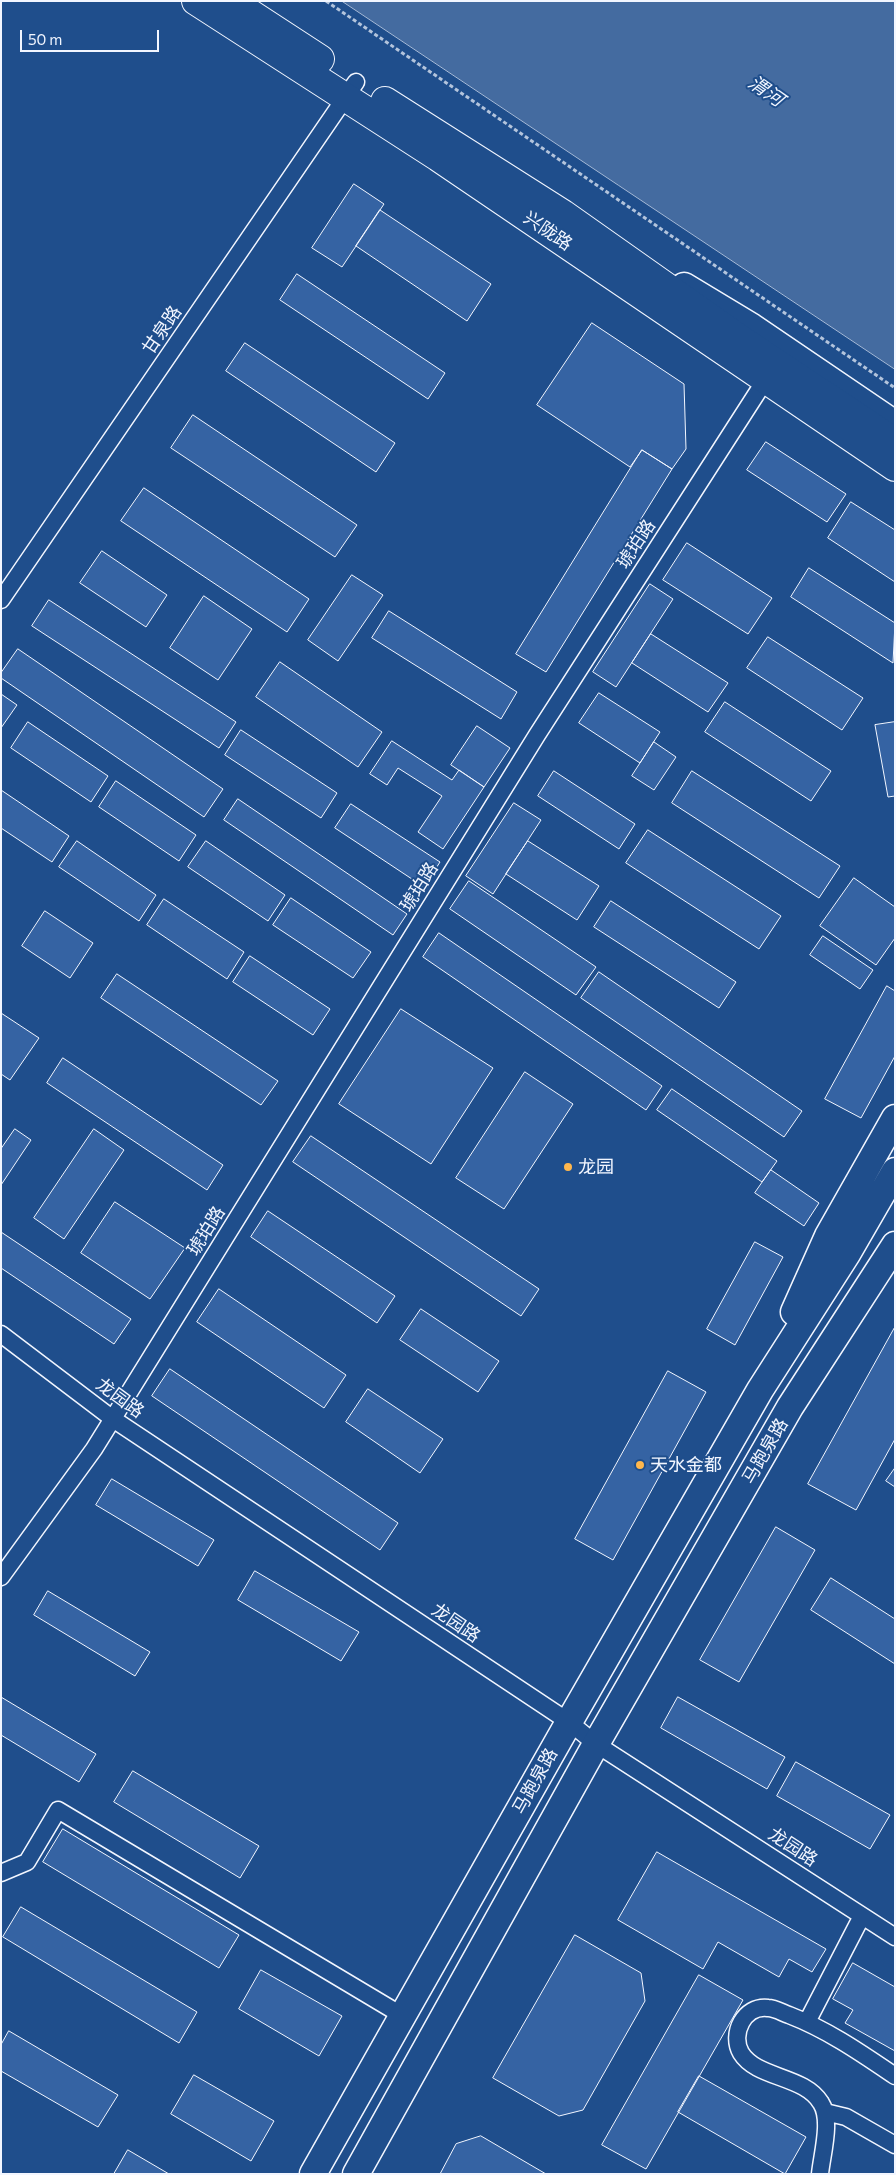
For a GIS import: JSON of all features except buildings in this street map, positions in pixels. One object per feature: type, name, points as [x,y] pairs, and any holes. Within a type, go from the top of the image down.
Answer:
[{"type":"highway","name":"兴陇路","points":[[196,1],[563,214],[743,341],[895,442]]},
{"type":"highway","name":"兴陇路","points":[[231,1],[446,162],[895,467]]},
{"type":"main road","points":[[563,214],[752,326],[895,424]]},
{"type":"main road","name":"马跑泉路","points":[[760,1390],[828,1236],[895,1118]]},
{"type":"main road","points":[[853,1259],[895,1171]]},
{"type":"main road","points":[[853,1259],[895,1200]]},
{"type":"main road","name":"马跑泉路","points":[[356,2174],[596,1744],[790,1408],[895,1245]]},
{"type":"main road","name":"马跑泉路","points":[[313,2174],[760,1390],[853,1259]]},
{"type":"main road","name":"马跑泉路","points":[[790,1408],[853,1259]]},
{"type":"street","name":"甘泉路","points":[[1,600],[351,90]]},
{"type":"street","name":"琥珀路","points":[[1,1578],[94,1449],[537,735],[766,380]]},
{"type":"street","name":"龙园路","points":[[1,1334],[113,1419],[569,1722],[596,1744],[895,1937]]},
{"type":"street","points":[[1,1873],[27,1862],[58,1810],[403,2016]]},
{"type":"street","points":[[807,2022],[862,1916]]},
{"type":"street","points":[[820,2174],[826,2128],[825,2112],[822,2103],[810,2090],[754,2065],[747,2060],[738,2046],[737,2038],[741,2022],[753,2011],[760,2008],[769,2008],[807,2022],[847,2044],[895,2076]]},
{"type":"street","points":[[825,2112],[846,2117],[895,2145]]},
{"type":"path","points":[[326,1],[895,388]]},
{"type":"water","name":"渭河","points":[[342,1],[895,1],[895,369]]},
{"type":"place","name":"龙园","points":[[568,1167]]},
{"type":"place","name":"天水金都","points":[[640,1465]]}]
